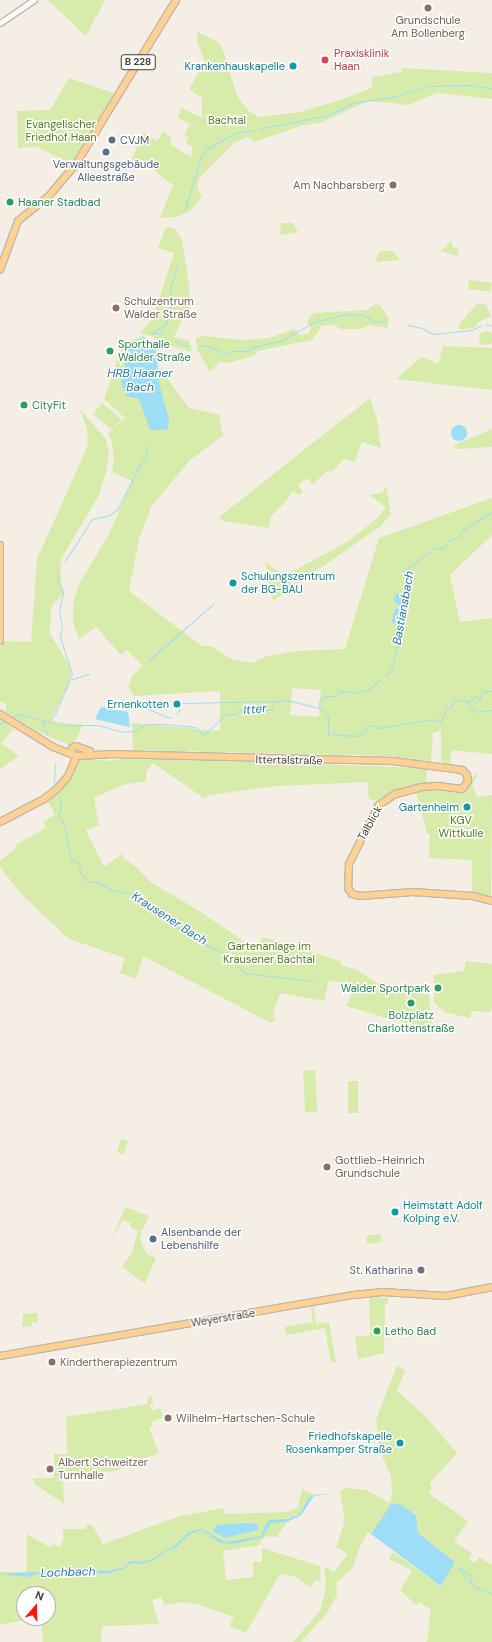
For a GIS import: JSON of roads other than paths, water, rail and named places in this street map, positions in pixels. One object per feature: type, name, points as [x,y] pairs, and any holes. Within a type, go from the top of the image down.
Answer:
[{"type":"main road","name":"B 228","points":[[0,270],[18,221],[48,197],[80,158],[176,0]]},
{"type":"main road","points":[[0,545],[0,641]]},
{"type":"main road","name":"Ittertalstraße","points":[[3,716],[43,740],[76,753],[393,761],[460,769],[466,773]]},
{"type":"main road","points":[[0,822],[44,799],[68,776],[76,753]]},
{"type":"main road","name":"Talblick","points":[[466,773],[468,782],[462,789],[436,786],[422,787],[395,794],[378,806],[348,868],[348,888],[352,894],[426,893],[473,896],[492,901]]},
{"type":"main road","name":"Weyerstraße","points":[[0,1356],[359,1294],[383,1292],[446,1296],[492,1287]]},
{"type":"street","points":[[0,23],[34,0]]},
{"type":"water","name":"HRB Haaner Bach","points":[[144,338],[155,344],[160,387],[169,419],[168,429],[164,430],[150,430],[139,399],[126,396],[121,381],[130,342]]},
{"type":"water","points":[[459,425],[466,430],[467,433],[462,440],[459,441],[452,436],[451,433],[456,426]]},
{"type":"water","points":[[400,593],[404,595],[406,599],[404,603],[400,605],[396,603],[394,599],[396,595]]},
{"type":"water","points":[[396,608],[402,611],[399,624],[396,625],[391,622]]},
{"type":"water","points":[[101,707],[128,712],[130,727],[95,719]]},
{"type":"water","points":[[335,1493],[314,1496],[301,1515],[287,1522],[271,1523],[263,1537],[256,1539],[233,1544],[220,1543],[202,1530],[190,1534],[174,1549],[165,1551],[156,1559],[142,1564],[131,1563],[126,1568],[110,1573],[102,1574],[92,1572],[64,1575],[46,1572],[26,1577],[0,1574],[55,1571],[63,1574],[92,1570],[109,1571],[125,1567],[130,1561],[144,1562],[155,1558],[164,1550],[172,1548],[189,1532],[202,1529],[225,1542],[262,1536],[265,1525],[270,1520],[287,1519],[300,1514],[308,1498],[313,1495]]},
{"type":"water","points":[[392,1503],[401,1505],[416,1515],[418,1533],[455,1562],[441,1586],[371,1534]]},
{"type":"water","points":[[245,1523],[258,1524],[258,1530],[225,1538],[213,1531],[217,1525]]},
{"type":"waterway","points":[[426,86],[470,85],[492,89]]},
{"type":"waterway","points":[[259,129],[329,115],[353,103],[393,97],[423,87]]},
{"type":"waterway","points":[[185,209],[201,157],[207,149],[235,133],[253,130]]},
{"type":"waterway","points":[[152,333],[166,324],[171,307],[170,289],[178,265]]},
{"type":"waterway","points":[[201,346],[209,346],[226,354],[231,351],[248,351],[253,347],[280,341],[314,322],[345,314],[364,315],[375,322],[385,321]]},
{"type":"waterway","points":[[486,324],[492,326]]},
{"type":"waterway","points":[[408,325],[422,328],[433,334],[471,330],[482,325]]},
{"type":"waterway","points":[[152,333],[163,334]]},
{"type":"waterway","points":[[175,341],[186,346]]},
{"type":"waterway","points":[[65,561],[92,519],[109,515],[117,510],[142,461],[146,457],[146,444]]},
{"type":"waterway","name":"Bastiansbach","points":[[385,676],[391,671],[402,628],[408,568],[435,548],[444,548],[448,541],[459,537],[461,531],[492,512]]},
{"type":"waterway","points":[[50,720],[55,714],[72,674],[60,636],[62,628],[59,611],[63,592],[57,581],[59,573]]},
{"type":"waterway","points":[[149,660],[214,603]]},
{"type":"waterway","points":[[72,679],[89,674]]},
{"type":"waterway","name":"Bastiansbach","points":[[318,708],[320,699],[326,696],[335,696],[338,692],[347,691],[351,693],[368,690],[381,679]]},
{"type":"waterway","name":"Itter","points":[[11,718],[18,714],[61,725],[98,725],[122,732],[133,731],[147,724],[166,724],[195,727],[204,735],[226,714],[235,714],[239,710],[252,713],[271,709],[275,701],[287,700],[322,709],[328,717],[328,734],[355,736],[366,732],[366,727],[371,725],[378,728],[433,719],[440,722],[445,715],[445,708],[451,707],[455,699],[467,702],[476,696],[479,700],[483,691],[492,691]]},
{"type":"waterway","points":[[177,714],[182,703],[275,701]]},
{"type":"waterway","points":[[468,702],[470,708],[477,712],[492,710]]},
{"type":"waterway","points":[[148,709],[170,718]]},
{"type":"waterway","name":"Itter","points":[[0,724],[6,720]]},
{"type":"waterway","name":"Krausener Bach","points":[[42,721],[47,735]]},
{"type":"waterway","name":"Krausener Bach","points":[[54,782],[55,764]]},
{"type":"waterway","name":"Krausener Bach","points":[[59,796],[61,806],[58,815],[64,824],[71,859],[79,864],[80,872],[88,882],[98,882],[114,891],[130,893],[163,919],[204,944],[224,953],[245,973],[314,981]]},
{"type":"waterway","name":"Lochbach","points":[[457,1567],[469,1574],[472,1582]]},
{"type":"waterway","name":"Lochbach","points":[[460,1569],[464,1577],[475,1587],[492,1594]]},
{"type":"place","name":"Grundschule Am Bollenberg","points":[[428,8]]},
{"type":"place","name":"Praxisklinik Haan","points":[[325,60]]},
{"type":"place","name":"Krankenhauskapelle","points":[[293,66]]},
{"type":"place","name":"CVJM","points":[[112,140]]},
{"type":"place","name":"Verwaltungsgebäude Alleestraße","points":[[106,152]]},
{"type":"place","name":"Am Nachbarsberg","points":[[393,185]]},
{"type":"place","name":"Haaner Stadbad","points":[[10,202]]},
{"type":"place","name":"Schulzentrum Walder Straße","points":[[116,308]]},
{"type":"place","name":"Sporthalle Walder Straße","points":[[110,351]]},
{"type":"place","name":"CityFit","points":[[24,405]]},
{"type":"place","name":"Schulungszentrum der BG-BAU","points":[[233,583]]},
{"type":"place","name":"Ernenkotten","points":[[177,704]]},
{"type":"place","name":"Gartenheim","points":[[467,807]]},
{"type":"place","name":"Walder Sportpark","points":[[438,988]]},
{"type":"place","name":"Bolzplatz Charlottenstraße","points":[[411,1003]]},
{"type":"place","name":"Gottlieb-Heinrich Grundschule","points":[[327,1167]]},
{"type":"place","name":"Heimstatt Adolf Kolping e.V.","points":[[395,1212]]},
{"type":"place","name":"Alsenbande der Lebenshilfe","points":[[153,1239]]},
{"type":"place","name":"St. Katharina","points":[[421,1270]]},
{"type":"place","name":"Letho Bad","points":[[377,1331]]},
{"type":"place","name":"Kindertherapiezentrum","points":[[52,1362]]},
{"type":"place","name":"Wilhelm-Hartschen-Schule","points":[[168,1418]]},
{"type":"place","name":"Friedhofskapelle Rosenkamper Straße","points":[[400,1443]]},
{"type":"place","name":"Albert Schweitzer Turnhalle","points":[[50,1469]]},
{"type":"park label","name":"Bachtal","points":[[227,120]]},
{"type":"park label","name":"Evangelischer Friedhof Haan","points":[[61,131]]},
{"type":"park label","name":"KGV Wittkulle","points":[[461,827]]},
{"type":"park label","name":"Gartenanlage im Krausener Bachtal","points":[[269,953]]}]
